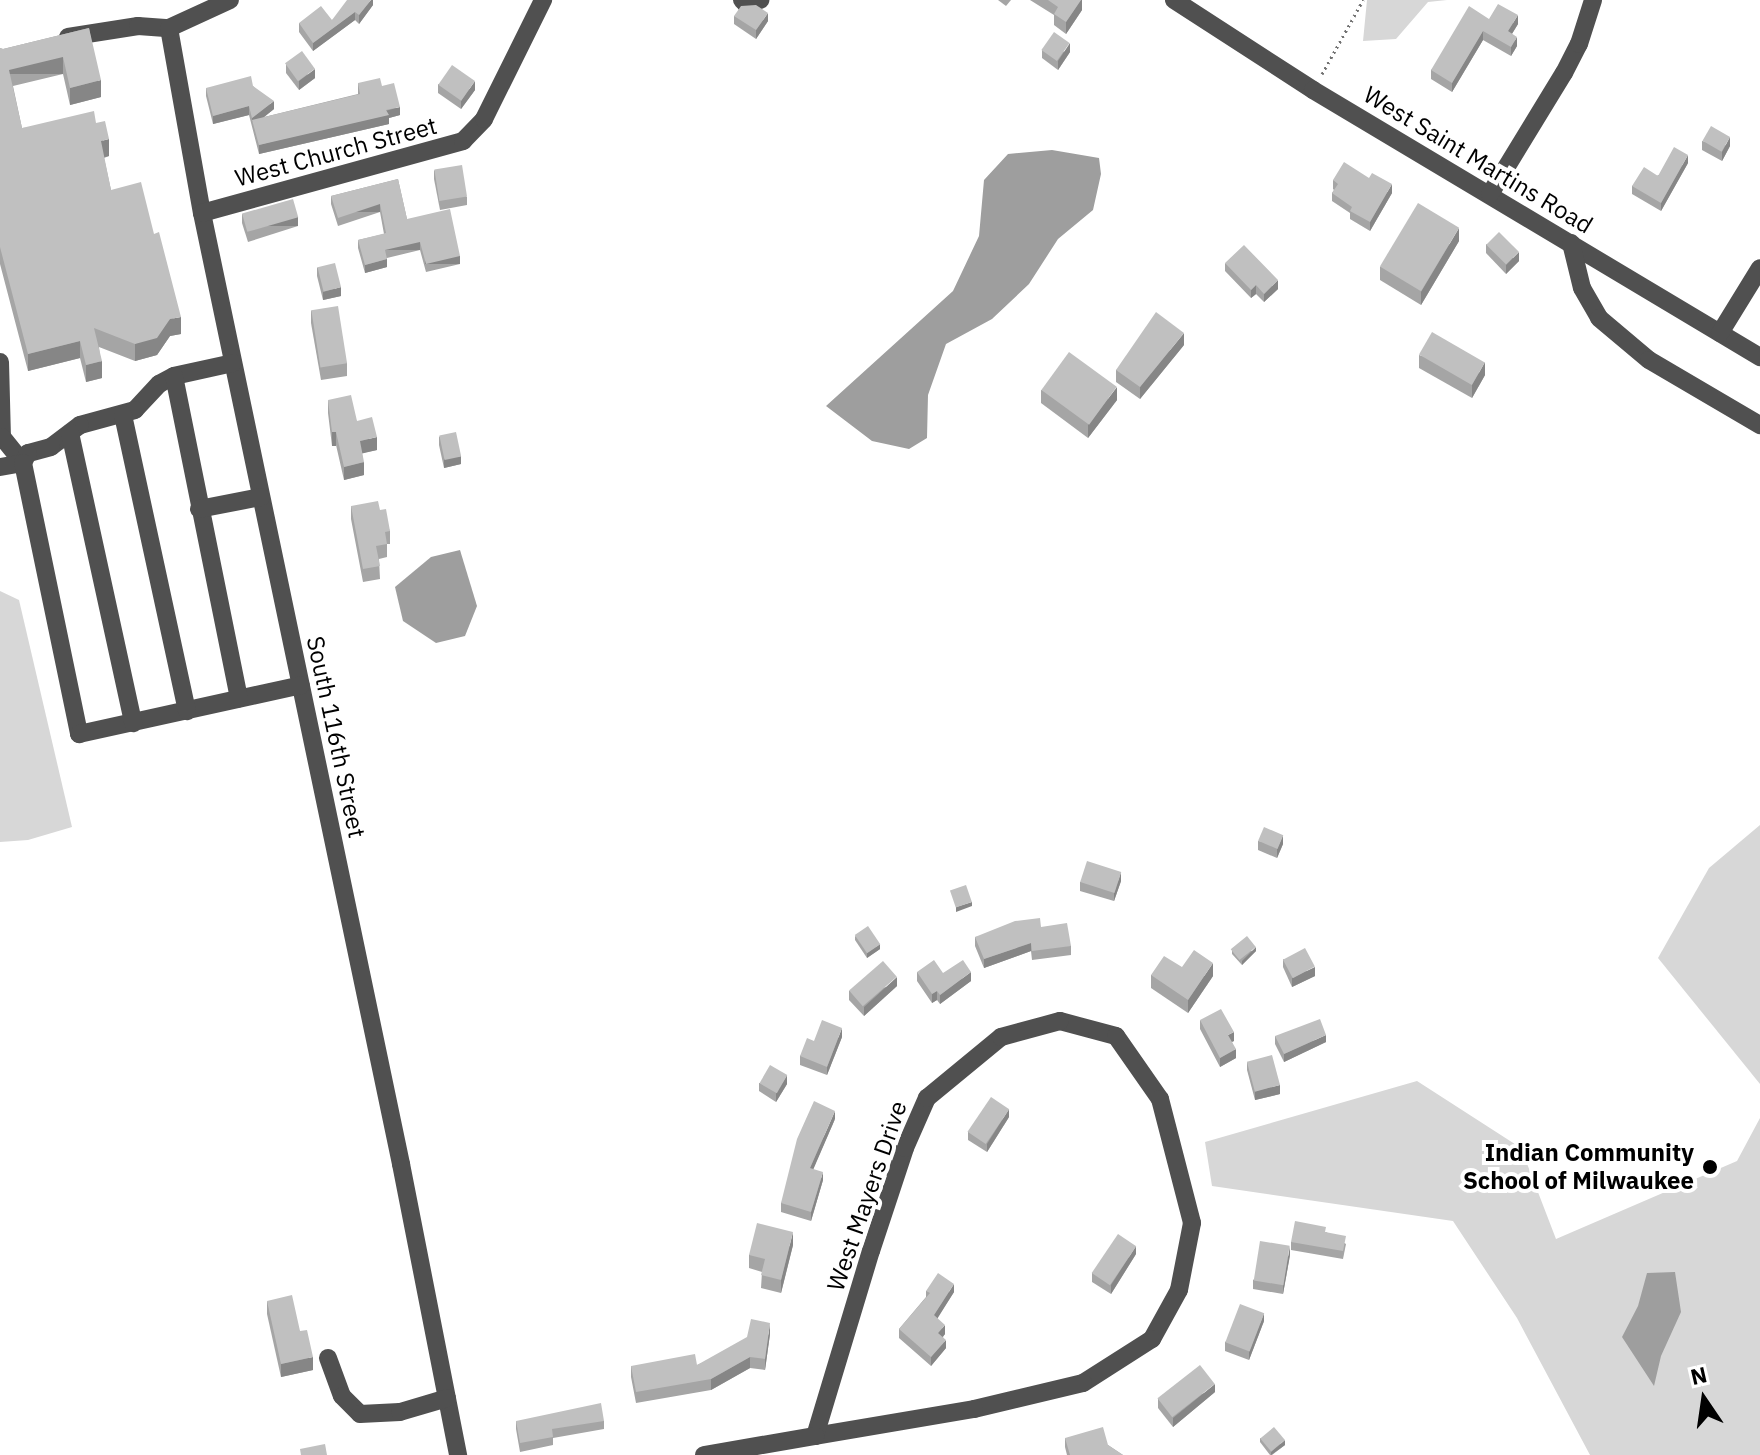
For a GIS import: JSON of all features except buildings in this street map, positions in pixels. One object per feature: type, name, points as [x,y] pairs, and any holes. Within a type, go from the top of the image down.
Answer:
[{"type":"street","points":[[46,43],[138,26],[169,28],[230,0]]},
{"type":"street","name":"West Church Street","points":[[202,213],[463,141],[484,119],[543,0]]},
{"type":"street","points":[[742,0],[746,4],[760,0]]},
{"type":"street","name":"West Saint Martins Road","points":[[1174,0],[1313,90],[1760,357]]},
{"type":"street","points":[[1490,194],[1564,73],[1579,44],[1593,0]]},
{"type":"street","name":"South 116th Street","points":[[169,28],[202,213],[458,1455]]},
{"type":"street","points":[[1571,243],[1582,288],[1599,318],[1649,360],[1760,425]]},
{"type":"street","points":[[1720,333],[1760,268]]},
{"type":"street","points":[[0,362],[2,437],[23,463],[79,734],[301,685]]},
{"type":"street","points":[[23,463],[28,453],[51,447],[80,425],[135,410],[159,384],[174,376],[233,363]]},
{"type":"street","points":[[174,376],[239,699]]},
{"type":"street","points":[[123,415],[187,711]]},
{"type":"street","points":[[70,433],[133,723]]},
{"type":"street","points":[[0,467],[23,463]]},
{"type":"street","points":[[199,509],[261,497]]},
{"type":"street","name":"West Mayers Drive","points":[[713,1454],[805,1443],[974,1409],[1083,1383],[1152,1339],[1179,1290],[1192,1223],[1160,1099],[1116,1036],[1060,1021],[1001,1037],[927,1098],[905,1148],[805,1443]]},
{"type":"street","points":[[328,1358],[342,1396],[360,1414],[400,1412],[447,1398]]},
{"type":"path","points":[[1313,90],[1363,0]]},
{"type":"shaded area","points":[[1367,0],[1447,0],[1428,2],[1396,39],[1363,41]]},
{"type":"shaded area","points":[[1052,150],[1099,158],[1101,174],[1093,210],[1058,239],[1029,284],[992,319],[946,344],[928,395],[927,438],[909,449],[872,441],[826,406],[953,291],[979,236],[984,180],[1008,154]]},
{"type":"shaded area","points":[[460,550],[477,606],[465,636],[436,643],[403,621],[395,587],[431,557]]},
{"type":"shaded area","points":[[0,591],[19,600],[72,827],[28,840],[0,842]]},
{"type":"shaded area","points":[[1760,825],[1760,1084],[1658,958],[1709,868]]},
{"type":"shaded area","points":[[1417,1081],[1521,1148],[1556,1239],[1737,1161],[1760,1118],[1760,1455],[1590,1455],[1517,1318],[1453,1221],[1212,1186],[1205,1142]]},
{"type":"shaded area","points":[[1675,1272],[1681,1312],[1661,1356],[1654,1386],[1622,1337],[1638,1306],[1647,1273]]},
{"type":"place","name":"Indian Community School of Milwaukee","points":[[1710,1167]]}]
